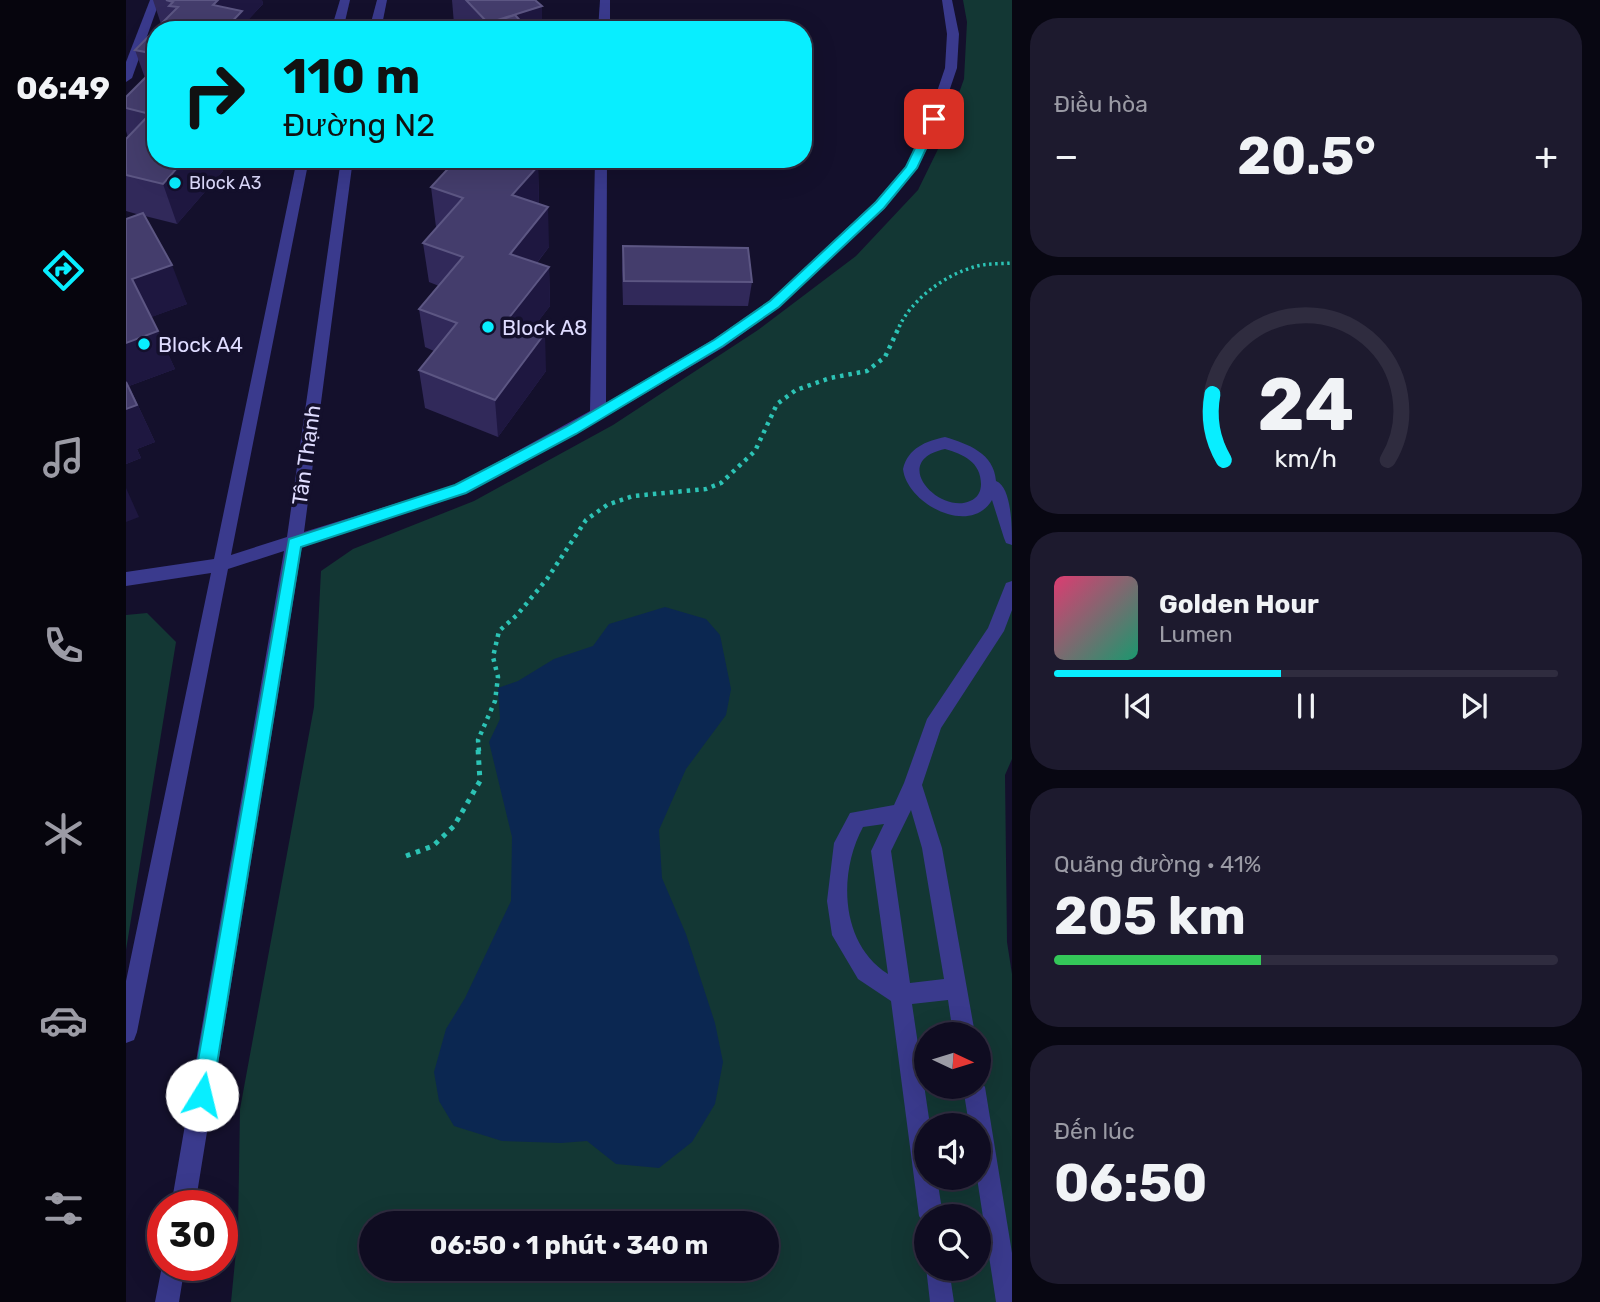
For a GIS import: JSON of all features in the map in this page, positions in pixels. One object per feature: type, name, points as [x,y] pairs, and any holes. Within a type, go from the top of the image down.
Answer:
[{"type":"street","points":[[147,21],[155,0]]},
{"type":"street","points":[[339,21],[345,0]]},
{"type":"street","points":[[377,21],[382,0]]},
{"type":"street","points":[[604,21],[605,0]]},
{"type":"street","points":[[126,579],[223,564],[461,489],[598,414],[719,343],[774,304],[888,196],[911,168],[929,133],[951,68],[953,34],[947,0]]},
{"type":"street","points":[[126,78],[147,22]]},
{"type":"street","points":[[126,1032],[301,168]]},
{"type":"street","name":"Tân Thạnh","points":[[186,1190],[294,543],[346,168]]},
{"type":"street","points":[[598,414],[601,168]]},
{"type":"street","points":[[996,488],[992,497],[982,504],[956,508],[942,505],[919,489],[912,478],[911,468],[914,458],[921,450],[945,443],[958,444],[983,457],[992,466],[996,477],[996,488],[1012,538]]},
{"type":"street","points":[[928,1204],[881,851],[913,785],[933,724],[995,631],[1012,588]]},
{"type":"street","points":[[913,785],[932,848],[962,1022]]},
{"type":"street","points":[[900,813],[857,819],[844,843],[836,901],[842,935],[865,972],[901,995],[956,988]]},
{"type":"street","points":[[976,1099],[1008,1302]]},
{"type":"street","points":[[167,1302],[170,1281]]},
{"type":"street","points":[[939,1281],[942,1302]]},
{"type":"path","points":[[407,856],[433,846],[454,826],[480,781],[478,740],[495,701],[498,677],[493,657],[499,631],[517,615],[547,579],[586,520],[607,505],[633,496],[706,489],[721,483],[755,452],[777,404],[796,390],[867,371],[885,357],[905,315],[924,295],[957,273],[976,266],[1012,263]]},
{"type":"green space","points":[[963,0],[1012,0],[1012,759],[1005,775],[1007,942],[1012,974],[1012,1302],[231,1302],[233,1281],[238,1281],[240,1109],[314,707],[321,571],[353,549],[474,501],[613,425],[758,330],[856,256],[918,190],[941,143],[964,79],[967,22]]},
{"type":"green space","points":[[147,613],[176,642],[126,950],[126,615]]},
{"type":"water","points":[[665,607],[706,619],[720,635],[731,689],[726,715],[686,769],[659,830],[662,878],[686,934],[715,1023],[723,1062],[715,1104],[692,1142],[659,1168],[616,1164],[587,1141],[502,1141],[454,1126],[439,1101],[434,1072],[446,1029],[465,998],[511,901],[512,837],[489,742],[500,719],[498,688],[518,681],[554,659],[593,646],[609,624]]},
{"type":"building","points":[[166,0],[218,0],[213,5],[242,11],[233,21],[164,21],[178,7],[169,6],[173,2]]},
{"type":"building","points":[[466,0],[535,0],[542,6],[494,21],[486,21]]},
{"type":"building","points":[[515,15],[521,21],[497,21]]},
{"type":"building","points":[[147,38],[147,52],[135,50]]},
{"type":"building","points":[[147,76],[147,113],[126,108],[126,97]]},
{"type":"building","points":[[147,117],[147,168],[177,168],[163,184],[126,175],[126,139]]},
{"type":"building","name":"Block A8","points":[[449,168],[536,168],[512,195],[548,207],[510,254],[549,267],[508,319],[545,333],[495,400],[419,370],[457,323],[419,309],[463,257],[423,243],[463,198],[431,187]]},
{"type":"building","points":[[143,213],[172,265],[132,279],[158,331],[126,343],[126,219]]},
{"type":"building","points":[[623,246],[748,248],[752,282],[624,281]]},
{"type":"building","points":[[126,382],[137,405],[126,409]]},
{"type":"place","name":"Block A3","points":[[175,183]]},
{"type":"place","name":"Block A8","points":[[488,327]]},
{"type":"place","name":"Block A4","points":[[144,344]]},
{"type":"route","points":[[202,1095],[294,543],[461,489],[571,430],[719,343],[774,304],[880,205],[911,168],[934,119]]}]
